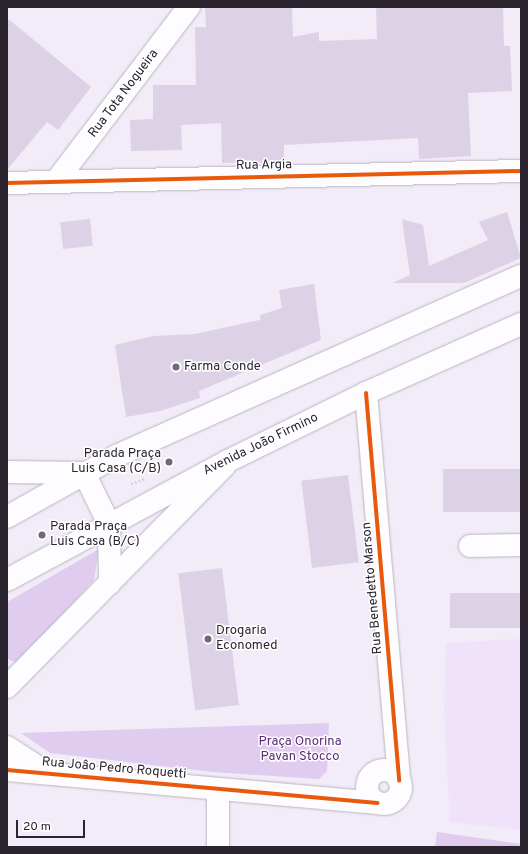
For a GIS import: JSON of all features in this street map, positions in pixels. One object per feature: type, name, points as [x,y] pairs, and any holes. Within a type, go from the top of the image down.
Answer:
[{"type":"street","name":"Rua Tota Nogueira","points":[[57,180],[189,7]]},
{"type":"street","name":"Rua Argia","points":[[7,183],[57,180],[521,171]]},
{"type":"street","points":[[7,517],[84,473],[521,276]]},
{"type":"street","name":"Avenida João Firmino","points":[[7,580],[228,461],[366,393],[521,324]]},
{"type":"street","name":"Rua Benedetto Marson","points":[[218,790],[378,803],[393,801],[400,792],[366,393]]},
{"type":"street","points":[[7,687],[228,461]]},
{"type":"street","points":[[7,472],[84,473]]},
{"type":"street","points":[[84,473],[109,524],[110,583]]},
{"type":"street","points":[[470,546],[521,545]]},
{"type":"street","name":"Rua Joâo Pedro Roquetti","points":[[7,747],[48,773]]},
{"type":"street","name":"Rua Joâo Pedro Roquetti","points":[[7,770],[218,790]]},
{"type":"street","points":[[218,790],[218,847]]},
{"type":"shaded area","points":[[521,639],[521,830],[450,822],[444,711],[446,643]]},
{"type":"green space","points":[[99,549],[94,580],[18,663],[7,659],[7,602]]},
{"type":"green space","name":"Praça Onorina Pavan Stocco","points":[[329,723],[327,771],[319,779],[212,772],[50,753],[21,733]]},
{"type":"green space","points":[[437,832],[521,844],[521,847],[435,847]]},
{"type":"building","points":[[205,7],[292,7],[293,37],[319,32],[319,41],[377,39],[376,7],[503,7],[504,46],[510,46],[512,91],[468,93],[471,156],[419,159],[418,138],[284,145],[284,162],[222,163],[221,123],[181,125],[182,150],[131,151],[130,120],[153,119],[153,85],[196,85],[195,27],[206,27]]},
{"type":"building","points":[[7,18],[91,87],[58,130],[47,122],[7,170]]},
{"type":"building","points":[[507,212],[521,258],[464,283],[392,283],[410,275],[402,219],[423,225],[429,266],[488,240],[479,222]]},
{"type":"building","points":[[90,219],[93,246],[63,249],[60,222]]},
{"type":"building","points":[[314,284],[321,340],[199,391],[200,398],[160,411],[126,417],[115,345],[153,336],[195,334],[260,320],[260,315],[282,308],[279,290]]},
{"type":"building","points":[[443,469],[521,469],[521,512],[443,512]]},
{"type":"building","points":[[348,475],[359,562],[312,568],[301,481]]},
{"type":"building","name":"Drogaria Economed","points":[[222,568],[239,705],[195,710],[178,573]]},
{"type":"building","points":[[450,593],[521,593],[521,628],[450,628]]},
{"type":"cycle path","points":[[7,183],[521,171]]},
{"type":"cycle path","points":[[366,393],[399,781]]},
{"type":"cycle path","points":[[7,770],[378,803]]},
{"type":"place","name":"Farma Conde","points":[[176,367]]},
{"type":"place","name":"Parada Praça Luis Casa (C/B)","points":[[169,462]]},
{"type":"place","name":"Parada Praça Luis Casa (B/C)","points":[[42,535]]},
{"type":"place","name":"Drogaria Economed","points":[[208,639]]}]
